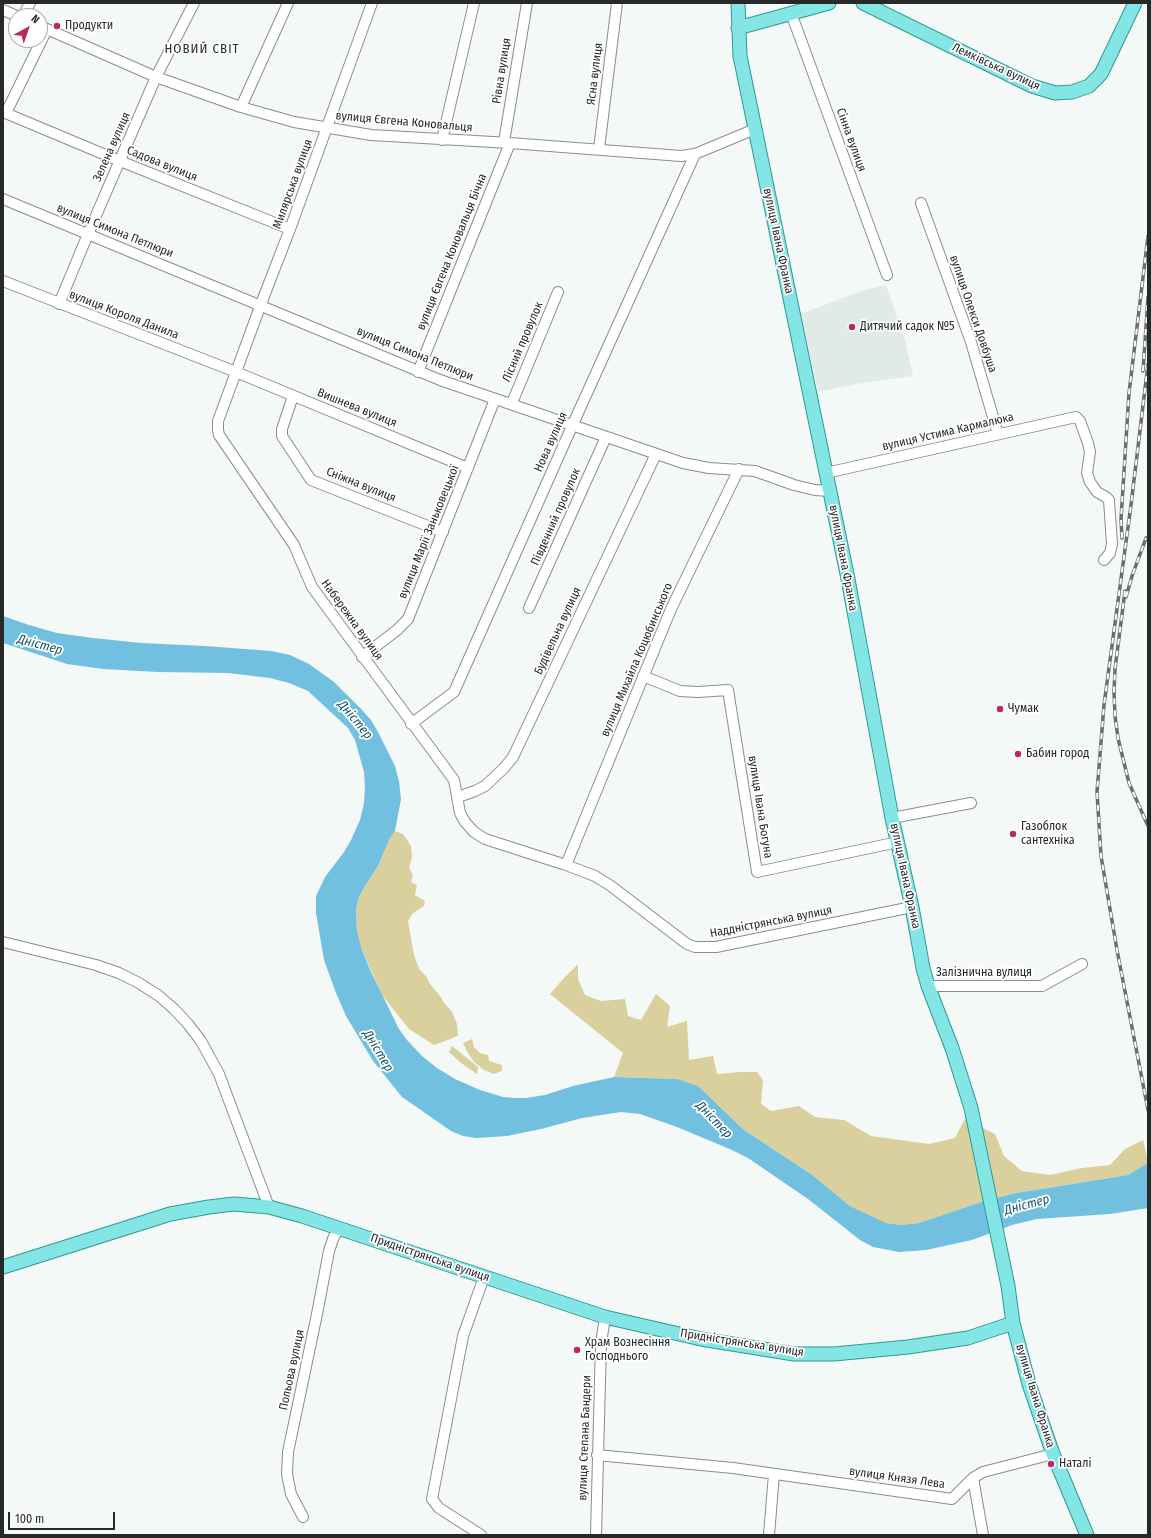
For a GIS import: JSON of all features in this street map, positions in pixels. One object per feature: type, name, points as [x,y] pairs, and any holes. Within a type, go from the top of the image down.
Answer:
[{"type":"main road","name":"вулиця Івана Франка","points":[[738,3],[740,56],[830,491],[892,818],[912,907],[923,968],[928,986],[952,1048],[970,1108],[1008,1286],[1013,1323],[1029,1384],[1053,1454],[1087,1535]]},
{"type":"main road","points":[[738,28],[829,3]]},
{"type":"main road","name":"Лемківська вулиця","points":[[863,3],[1032,86],[1056,93],[1072,92],[1088,86],[1101,74],[1135,3]]},
{"type":"main road","name":"Придністрянська вулиця","points":[[3,1267],[170,1214],[210,1206],[234,1204],[269,1207],[339,1227],[605,1317],[702,1339],[794,1354],[834,1354],[908,1347],[968,1338],[1013,1323]]},
{"type":"street","name":"Зелена вулиця","points":[[60,304],[88,234],[156,77],[194,3]]},
{"type":"street","points":[[241,107],[288,3]]},
{"type":"street","name":"Милярська вулиця","points":[[236,372],[290,229],[372,3]]},
{"type":"street","points":[[442,140],[474,3]]},
{"type":"street","name":"Рівна вулиця","points":[[507,143],[527,3]]},
{"type":"street","name":"Ясна вулиця","points":[[599,149],[617,3]]},
{"type":"street","name":"Сінна вулиця","points":[[791,13],[887,275]]},
{"type":"street","name":"вулиця Євгена Коновальця","points":[[48,30],[156,77],[241,107],[294,122],[371,135],[599,149],[681,156],[695,154],[754,129]]},
{"type":"street","points":[[4,112],[34,48]]},
{"type":"street","name":"Садова вулиця","points":[[4,112],[120,161],[290,229]]},
{"type":"street","name":"вулиця Євгена Коновальця Бічна","points":[[418,372],[507,143]]},
{"type":"street","name":"Нова вулиця","points":[[411,724],[454,692],[695,154]]},
{"type":"street","name":"вулиця Симона Петлюри","points":[[3,198],[261,304],[418,372],[495,399],[512,403],[683,463],[710,468],[754,470],[794,485],[815,490],[830,491]]},
{"type":"street","name":"вулиця Олекси Довбуша","points":[[921,203],[971,342],[998,434]]},
{"type":"street","name":"вулиця Короля Данила","points":[[3,281],[236,372]]},
{"type":"street","name":"Лісний провулок","points":[[512,403],[558,292]]},
{"type":"street","name":"Вишнева вулиця","points":[[236,372],[468,468]]},
{"type":"street","name":"Набережна вулиця","points":[[236,372],[218,421],[219,435],[294,545],[312,587],[411,724],[454,780],[460,813]]},
{"type":"street","name":"Сніжна вулиця","points":[[293,396],[282,429],[282,436],[312,480],[443,532]]},
{"type":"street","name":"вулиця Марії Заньковецької","points":[[362,657],[397,630],[408,618],[495,399]]},
{"type":"street","name":"вулиця Устима Кармалюка","points":[[826,473],[1076,417],[1080,421],[1090,452],[1087,474],[1090,482],[1097,492],[1109,500],[1112,544],[1110,553],[1104,560]]},
{"type":"street","name":"Південний провулок","points":[[529,608],[606,437]]},
{"type":"street","name":"Будівельна вулиця","points":[[458,797],[485,786],[504,768],[513,756],[656,454]]},
{"type":"street","name":"вулиця Михайла Коцюбинського","points":[[566,864],[671,609],[739,469]]},
{"type":"street","name":"вулиця Івана Богуна","points":[[643,676],[680,691],[698,692],[728,690],[757,872],[898,842]]},
{"type":"street","points":[[892,818],[971,803]]},
{"type":"street","name":"Наддністрянська вулиця","points":[[460,813],[465,822],[474,832],[485,839],[566,864],[595,876],[612,886],[687,944],[695,947],[716,947],[912,907]]},
{"type":"street","points":[[3,942],[96,965],[119,973],[139,983],[159,996],[174,1009],[201,1041],[219,1074],[269,1207]]},
{"type":"street","name":"Залізнична вулиця","points":[[928,986],[1042,986],[1082,964]]},
{"type":"street","name":"Польова вулиця","points":[[303,1517],[291,1494],[287,1474],[288,1452],[329,1251],[339,1227]]},
{"type":"street","points":[[481,1535],[439,1508],[432,1499],[463,1336],[484,1277]]},
{"type":"street","name":"вулиця Степана Бандери","points":[[596,1535],[601,1343],[605,1317]]},
{"type":"street","name":"вулиця Князя Лева","points":[[597,1455],[733,1468],[952,1499],[973,1478],[983,1472],[1053,1454]]},
{"type":"street","points":[[769,1535],[774,1474]]},
{"type":"street","points":[[973,1478],[983,1535]]},
{"type":"shaded area","name":"Дитячий садок №5","points":[[886,285],[905,340],[913,376],[856,384],[818,392],[801,314],[864,290]]},
{"type":"shaded area","points":[[395,831],[403,834],[411,846],[412,858],[409,868],[413,875],[411,882],[417,885],[415,895],[425,901],[424,906],[412,914],[408,921],[414,955],[419,969],[426,976],[430,984],[452,1012],[457,1024],[458,1036],[434,1045],[409,1029],[382,995],[362,950],[357,931],[356,910],[359,897],[378,866],[390,838]]},
{"type":"shaded area","points":[[578,964],[578,979],[585,995],[601,1001],[625,999],[628,1016],[641,1020],[656,994],[670,1006],[667,1027],[687,1021],[689,1060],[713,1056],[717,1074],[757,1072],[763,1080],[761,1104],[771,1111],[799,1106],[815,1117],[844,1120],[871,1136],[929,1144],[955,1138],[965,1119],[995,1134],[1004,1156],[1022,1171],[1050,1175],[1082,1168],[1110,1165],[1125,1149],[1143,1140],[1148,1164],[1128,1175],[1016,1193],[984,1201],[919,1223],[901,1225],[885,1223],[850,1206],[811,1174],[744,1130],[717,1104],[677,1079],[614,1077],[623,1053],[550,994]]},
{"type":"shaded area","points":[[472,1039],[474,1047],[480,1053],[488,1055],[489,1061],[502,1065],[502,1071],[494,1074],[484,1070],[474,1062],[463,1043]]},
{"type":"shaded area","points":[[452,1046],[478,1067],[477,1074],[461,1063],[449,1052]]},
{"type":"water","name":"Дністер","points":[[3,616],[57,633],[93,638],[141,643],[271,651],[290,655],[309,664],[334,682],[362,710],[371,720],[395,766],[399,781],[401,799],[395,831],[390,838],[378,866],[359,897],[356,910],[357,931],[362,950],[371,972],[399,1029],[422,1056],[437,1068],[455,1079],[480,1090],[503,1097],[515,1098],[545,1095],[573,1086],[614,1077],[677,1079],[698,1086],[744,1130],[811,1174],[850,1206],[886,1223],[901,1225],[919,1223],[984,1201],[1016,1193],[1128,1175],[1148,1163],[1148,1208],[1110,1214],[1037,1219],[1012,1225],[972,1240],[926,1250],[899,1252],[873,1247],[860,1240],[808,1199],[748,1158],[677,1127],[640,1114],[621,1112],[582,1118],[507,1136],[476,1138],[463,1136],[451,1131],[402,1097],[373,1061],[346,1016],[324,960],[316,913],[316,896],[325,877],[351,840],[360,820],[364,803],[364,772],[355,740],[348,728],[308,691],[289,683],[270,678],[228,673],[158,672],[103,669],[67,664],[3,643]]},
{"type":"railway","points":[[1122,538],[1121,519],[1129,393],[1148,236]]},
{"type":"railway","points":[[1143,371],[1148,297]]},
{"type":"railway","points":[[1148,364],[1104,705],[1097,792],[1101,856],[1117,950],[1148,1110]]},
{"type":"railway","points":[[1126,597],[1146,538]]},
{"type":"railway","points":[[1125,591],[1115,669],[1115,716],[1118,738],[1129,783],[1148,826]]},
{"type":"place","name":"Продукти","points":[[57,26]]},
{"type":"place","name":"Дитячий садок №5","points":[[852,327]]},
{"type":"place","name":"Чумак","points":[[1000,709]]},
{"type":"place","name":"Бабин город","points":[[1018,754]]},
{"type":"place","name":"Газоблок сантехніка","points":[[1013,834]]},
{"type":"place","name":"Храм Вознесіння Господнього","points":[[577,1350]]},
{"type":"place","name":"Наталi","points":[[1051,1464]]},
{"type":"district","name":"НОВИЙ СВІТ","points":[[202,49]]}]
